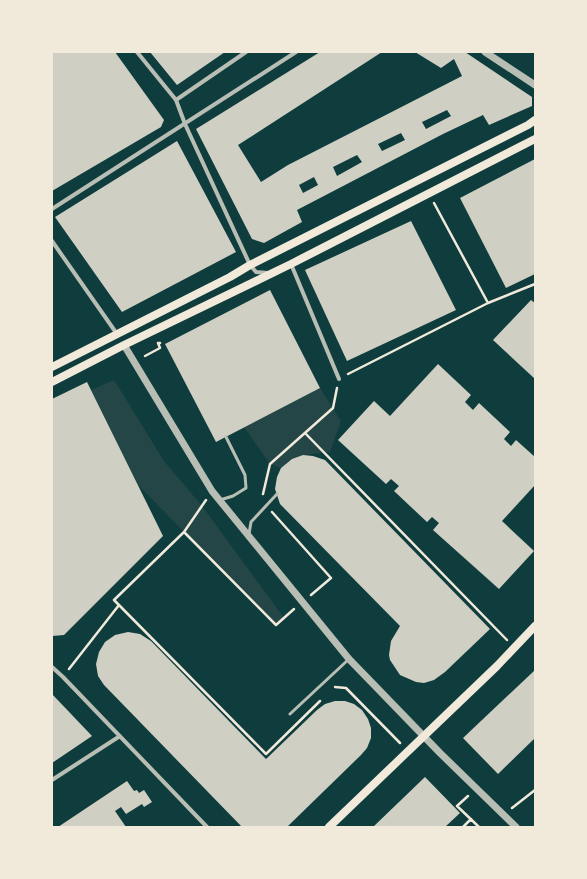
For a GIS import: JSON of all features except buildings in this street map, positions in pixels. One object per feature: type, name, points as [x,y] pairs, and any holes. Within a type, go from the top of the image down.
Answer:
[{"type":"main road","points":[[52,366],[230,277],[250,265],[528,125],[535,120]]},
{"type":"main road","points":[[52,382],[124,345],[291,264],[535,139]]},
{"type":"main road","points":[[329,827],[497,666],[535,626]]},
{"type":"street","points":[[137,52],[176,100],[185,124],[250,265],[256,272],[271,274]]},
{"type":"street","points":[[176,100],[246,52]]},
{"type":"street","points":[[52,209],[296,52]]},
{"type":"street","points":[[485,52],[535,85]]},
{"type":"street","points":[[52,241],[117,334]]},
{"type":"street","points":[[291,264],[339,379]]},
{"type":"street","points":[[124,345],[212,491],[349,659],[516,827]]},
{"type":"street","points":[[52,667],[207,827]]},
{"type":"street","points":[[52,780],[120,736]]},
{"type":"lane","points":[[117,334],[124,345]]},
{"type":"lane","points":[[220,500],[233,496],[246,488],[245,475],[226,437]]},
{"type":"lane","points":[[249,536],[251,522],[277,494]]},
{"type":"lane","points":[[290,714],[349,659]]},
{"type":"path","points":[[429,193],[488,303]]},
{"type":"path","points":[[184,532],[276,625],[331,578],[262,500],[270,464],[332,408],[339,379],[488,303],[535,284]]},
{"type":"path","points":[[305,432],[514,648]]},
{"type":"path","points":[[212,491],[184,532],[114,600],[266,754],[325,697]]},
{"type":"path","points":[[63,677],[119,605]]},
{"type":"path","points":[[330,691],[336,686],[346,688],[408,751]]},
{"type":"path","points":[[477,788],[457,806],[479,827]]},
{"type":"path","points":[[504,814],[535,790]]},
{"type":"path","points":[[463,827],[471,819]]},
{"type":"shaded area","points":[[114,380],[164,461],[202,506],[284,618],[276,625],[137,484],[91,390]]},
{"type":"shaded area","points":[[320,388],[341,421],[330,452],[303,455],[292,459],[281,468],[270,464],[244,427]]}]
